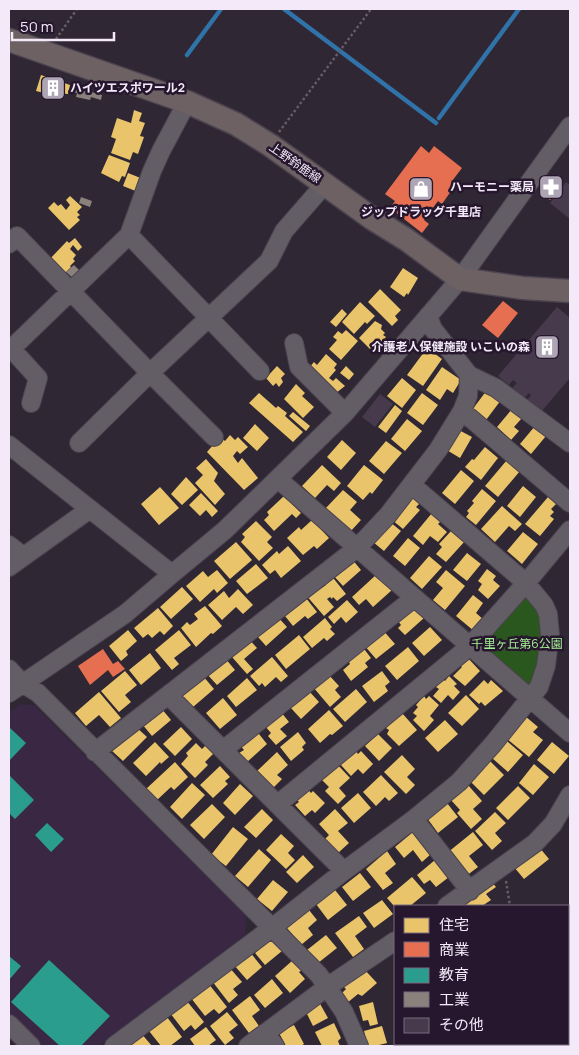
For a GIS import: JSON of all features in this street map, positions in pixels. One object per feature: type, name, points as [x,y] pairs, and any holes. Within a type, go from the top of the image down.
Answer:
[{"type":"main road","name":"上野鈴鹿線","points":[[9,40],[188,102],[221,117],[270,145],[373,219],[408,240],[460,279],[523,288],[570,291]]},
{"type":"street","points":[[31,403],[38,378],[10,348],[129,235],[152,171],[188,102]]},
{"type":"street","points":[[16,688],[125,614],[225,530],[345,413],[460,279],[570,126]]},
{"type":"street","points":[[79,443],[269,261],[284,231],[325,184]]},
{"type":"street","points":[[129,235],[260,370]]},
{"type":"street","points":[[9,244],[17,236],[214,437]]},
{"type":"street","points":[[428,316],[433,329],[469,375],[496,388],[570,443]]},
{"type":"street","points":[[294,343],[299,367],[345,413]]},
{"type":"street","points":[[96,752],[356,548],[388,515],[438,450],[462,411],[468,396],[469,375]]},
{"type":"street","points":[[462,411],[570,503]]},
{"type":"street","points":[[9,445],[172,574]]},
{"type":"street","points":[[278,479],[570,733]]},
{"type":"street","points":[[114,1046],[414,819],[458,782],[536,692],[543,678],[549,652],[548,614],[544,605],[526,583],[412,484]]},
{"type":"street","points":[[9,567],[90,508]]},
{"type":"street","points":[[278,804],[469,647],[570,530]]},
{"type":"street","points":[[9,545],[23,556]]},
{"type":"street","points":[[223,750],[414,598]]},
{"type":"street","points":[[9,669],[16,688]]},
{"type":"street","points":[[16,688],[38,693],[319,975],[344,1012],[359,1046]]},
{"type":"street","points":[[168,695],[344,871]]},
{"type":"street","points":[[449,905],[535,843],[553,824],[570,795]]},
{"type":"street","points":[[414,819],[470,891]]},
{"type":"street","points":[[248,1046],[270,1040],[327,987],[394,942]]},
{"type":"street","points":[[9,1024],[31,1046]]},
{"type":"path","points":[[47,53],[76,9]]},
{"type":"path","points":[[270,145],[337,52],[371,9]]},
{"type":"path","points":[[503,867],[510,905]]},
{"type":"shaded area","points":[[21,704],[34,705],[246,916],[245,935],[99,1046],[42,1046],[9,1013],[9,713]]},
{"type":"green space","name":"千里ヶ丘第6公園","points":[[531,597],[540,615],[543,639],[534,685],[524,683],[487,651],[486,641],[521,599]]},
{"type":"building: 住宅","name":"ハイツエスポワール2","points":[[41,75],[70,85],[68,94],[57,93],[56,96],[36,91]]},
{"type":"building: 住宅","points":[[134,110],[142,113],[139,121],[145,123],[140,136],[144,137],[138,154],[133,152],[130,160],[111,153],[116,139],[111,137],[117,118],[131,123]]},
{"type":"building: 住宅","points":[[109,155],[130,163],[125,177],[122,176],[119,182],[101,173]]},
{"type":"building: 住宅","points":[[128,173],[143,179],[138,192],[123,186]]},
{"type":"building: 住宅","points":[[70,196],[82,207],[77,212],[80,215],[77,217],[80,220],[69,230],[48,208],[54,202],[58,206],[61,204],[66,210],[70,205],[66,200]]},
{"type":"building: 住宅","points":[[75,238],[82,247],[78,251],[73,245],[70,249],[76,255],[73,259],[75,261],[62,276],[47,262],[67,241],[69,243]]},
{"type":"building: 住宅","points":[[403,268],[418,278],[408,295],[407,293],[404,297],[390,287]]},
{"type":"building: 住宅","points":[[380,289],[401,310],[395,316],[398,320],[392,326],[368,302]]},
{"type":"building: 住宅","points":[[360,302],[375,316],[367,324],[365,322],[354,334],[342,322]]},
{"type":"building: 住宅","points":[[342,309],[347,314],[336,327],[330,322]]},
{"type":"building: 住宅","points":[[375,321],[382,325],[381,329],[385,333],[383,335],[386,337],[381,343],[378,340],[381,336],[370,349],[359,338]]},
{"type":"building: 住宅","points":[[346,330],[358,341],[341,360],[329,349],[337,340],[333,337],[338,331],[342,334]]},
{"type":"building: 住宅","points":[[427,348],[442,359],[423,386],[407,375]]},
{"type":"building: 住宅","points":[[326,354],[337,364],[334,368],[336,370],[329,378],[333,381],[336,378],[345,386],[336,393],[308,369],[314,362],[317,365]]},
{"type":"building: 住宅","points":[[277,366],[285,374],[281,378],[283,382],[279,387],[276,383],[273,386],[266,378]]},
{"type":"building: 住宅","points":[[346,366],[354,374],[349,380],[340,373]]},
{"type":"building: 住宅","points":[[442,367],[461,380],[453,393],[447,389],[440,400],[426,390]]},
{"type":"building: 住宅","points":[[402,378],[416,390],[402,408],[387,396]]},
{"type":"building: 住宅","points":[[296,384],[305,393],[302,396],[314,407],[303,418],[284,399]]},
{"type":"building: 住宅","points":[[487,390],[501,400],[486,420],[472,410]]},
{"type":"building: 住宅","points":[[259,393],[276,408],[278,406],[287,413],[285,416],[303,432],[293,442],[249,403]]},
{"type":"building: 住宅","points":[[422,393],[438,405],[423,425],[407,413]]},
{"type":"building: 住宅","points":[[395,405],[402,411],[386,433],[378,427]]},
{"type":"building: 住宅","points":[[512,409],[522,418],[514,427],[519,431],[511,440],[497,427]]},
{"type":"building: 住宅","points":[[293,412],[310,426],[306,431],[289,416]]},
{"type":"building: 住宅","points":[[407,419],[422,431],[405,451],[391,439]]},
{"type":"building: 住宅","points":[[255,424],[269,438],[257,451],[243,438]]},
{"type":"building: 住宅","points":[[535,426],[546,436],[531,454],[520,444]]},
{"type":"building: 住宅","points":[[457,429],[472,437],[460,458],[445,449]]},
{"type":"building: 住宅","points":[[230,435],[235,440],[238,437],[248,447],[240,454],[237,451],[233,456],[238,463],[242,458],[258,478],[244,490],[207,452],[220,437],[225,441]]},
{"type":"building: 住宅","points":[[342,440],[356,453],[341,470],[327,457]]},
{"type":"building: 住宅","points":[[386,441],[402,453],[384,474],[369,461]]},
{"type":"building: 住宅","points":[[485,447],[498,458],[481,480],[465,467]]},
{"type":"building: 住宅","points":[[206,459],[218,473],[214,481],[225,494],[215,505],[195,483],[203,475],[196,468]]},
{"type":"building: 住宅","points":[[507,460],[520,471],[498,497],[485,486]]},
{"type":"building: 住宅","points":[[322,465],[341,483],[334,491],[327,485],[315,498],[302,486]]},
{"type":"building: 住宅","points":[[364,465],[383,480],[372,494],[370,492],[363,500],[347,486]]},
{"type":"building: 住宅","points":[[461,470],[474,481],[455,504],[442,493]]},
{"type":"building: 住宅","points":[[186,477],[198,490],[182,505],[171,494]]},
{"type":"building: 住宅","points":[[523,486],[536,497],[520,517],[507,506]]},
{"type":"building: 住宅","points":[[160,487],[179,508],[159,525],[141,504]]},
{"type":"building: 住宅","points":[[482,489],[496,501],[476,525],[466,517],[469,513],[467,511],[474,503],[472,501]]},
{"type":"building: 住宅","points":[[343,490],[357,502],[350,510],[361,520],[350,532],[325,509]]},
{"type":"building: 住宅","points":[[201,493],[218,511],[212,517],[206,510],[200,516],[189,505]]},
{"type":"building: 住宅","points":[[412,494],[421,502],[416,507],[420,510],[403,529],[391,519]]},
{"type":"building: 住宅","points":[[284,496],[301,513],[296,518],[292,514],[274,531],[264,520],[269,515],[267,512]]},
{"type":"building: 住宅","points":[[548,497],[556,504],[551,509],[554,512],[550,516],[554,519],[540,536],[525,524]]},
{"type":"building: 住宅","points":[[502,506],[522,524],[515,531],[509,526],[495,542],[481,529]]},
{"type":"building: 住宅","points":[[432,513],[441,521],[438,524],[447,532],[438,542],[430,536],[423,545],[413,536]]},
{"type":"building: 住宅","points":[[312,520],[329,538],[317,549],[314,546],[303,555],[287,538],[299,527],[301,530]]},
{"type":"building: 住宅","points":[[256,521],[272,537],[267,542],[273,548],[259,561],[241,542],[245,537],[242,534]]},
{"type":"building: 住宅","points":[[390,522],[401,531],[384,551],[373,542]]},
{"type":"building: 住宅","points":[[452,530],[465,541],[446,562],[436,554],[442,547],[439,544]]},
{"type":"building: 住宅","points":[[523,532],[538,544],[522,564],[507,551]]},
{"type":"building: 住宅","points":[[408,538],[420,548],[405,566],[393,556]]},
{"type":"building: 住宅","points":[[236,542],[252,560],[230,579],[214,561]]},
{"type":"building: 住宅","points":[[288,546],[301,561],[281,578],[275,570],[270,574],[262,565],[277,551],[279,554]]},
{"type":"building: 住宅","points":[[467,553],[481,564],[467,581],[453,570]]},
{"type":"building: 住宅","points":[[429,556],[442,567],[422,589],[410,578]]},
{"type":"building: 住宅","points":[[351,558],[361,570],[343,586],[332,574]]},
{"type":"building: 住宅","points":[[256,564],[268,578],[247,594],[236,581]]},
{"type":"building: 住宅","points":[[487,569],[496,576],[493,580],[500,586],[488,599],[478,590],[482,584],[478,581]]},
{"type":"building: 住宅","points":[[217,570],[228,583],[217,593],[214,589],[200,602],[186,586],[203,571],[208,577]]},
{"type":"building: 住宅","points":[[446,570],[465,586],[445,610],[433,600],[443,588],[436,582]]},
{"type":"building: 住宅","points":[[330,574],[346,594],[337,601],[333,597],[332,599],[330,597],[327,599],[334,607],[324,616],[305,594],[316,585],[320,589],[326,585],[322,581]]},
{"type":"building: 住宅","points":[[377,574],[392,590],[373,607],[366,599],[359,605],[352,597]]},
{"type":"building: 住宅","points":[[182,587],[193,599],[171,619],[160,607]]},
{"type":"building: 住宅","points":[[238,589],[253,605],[243,614],[236,607],[222,620],[208,605],[224,591],[229,598]]},
{"type":"building: 住宅","points":[[473,595],[483,603],[476,613],[484,620],[474,631],[456,616]]},
{"type":"building: 住宅","points":[[306,598],[317,612],[308,619],[305,616],[293,626],[285,616],[289,613],[286,610]]},
{"type":"building: 住宅","points":[[347,600],[358,612],[346,623],[341,617],[334,624],[328,617]]},
{"type":"building: 住宅","points":[[412,605],[424,618],[405,635],[398,628],[401,625],[398,621]]},
{"type":"building: 住宅","points":[[205,606],[222,626],[196,647],[181,628],[187,622],[190,625],[198,619],[194,614]]},
{"type":"building: 住宅","points":[[158,608],[173,626],[164,635],[160,631],[152,638],[148,634],[143,638],[134,628]]},
{"type":"building: 住宅","points":[[276,615],[287,627],[266,646],[258,637]]},
{"type":"building: 住宅","points":[[325,618],[332,627],[330,629],[335,634],[327,641],[324,638],[312,648],[303,637]]},
{"type":"building: 住宅","points":[[430,627],[442,640],[424,656],[412,643]]},
{"type":"building: 住宅","points":[[382,629],[395,644],[376,659],[364,645]]},
{"type":"building: 住宅","points":[[128,630],[137,641],[126,651],[128,655],[121,661],[109,646]]},
{"type":"building: 住宅","points":[[179,630],[191,645],[174,658],[179,664],[172,670],[155,650]]},
{"type":"building: 住宅","points":[[299,635],[310,649],[286,669],[275,655]]},
{"type":"building: 住宅","points":[[248,638],[257,648],[244,659],[253,669],[247,674],[232,657]]},
{"type":"building: 住宅","points":[[361,645],[371,658],[365,663],[368,667],[351,681],[343,670],[357,655],[354,651]]},
{"type":"building: 住宅","points":[[408,647],[419,661],[397,680],[385,666]]},
{"type":"building: 住宅","points":[[150,653],[161,668],[141,685],[129,670]]},
{"type":"building: 住宅","points":[[466,656],[480,671],[465,686],[453,676],[462,667],[459,664]]},
{"type":"building: 住宅","points":[[272,657],[288,676],[281,682],[276,677],[265,687],[262,683],[259,686],[250,676]]},
{"type":"building: 住宅","points":[[225,658],[235,670],[217,685],[206,673]]},
{"type":"building: 住宅","points":[[125,671],[137,685],[125,695],[131,702],[119,712],[101,691]]},
{"type":"building: 住宅","points":[[382,671],[390,682],[385,686],[388,691],[374,702],[362,686]]},
{"type":"building: 住宅","points":[[328,674],[339,686],[335,690],[341,697],[330,707],[313,687]]},
{"type":"building: 住宅","points":[[203,676],[214,689],[193,707],[182,695]]},
{"type":"building: 住宅","points":[[449,676],[457,684],[454,686],[460,692],[453,700],[448,695],[441,703],[433,696],[439,689],[436,687],[443,679],[445,681]]},
{"type":"building: 住宅","points":[[247,678],[257,690],[236,707],[227,696]]},
{"type":"building: 住宅","points":[[484,680],[488,684],[491,680],[503,691],[485,706],[481,702],[479,704],[469,695]]},
{"type":"building: 住宅","points":[[356,689],[367,702],[345,722],[333,709]]},
{"type":"building: 住宅","points":[[308,690],[319,702],[301,719],[290,707]]},
{"type":"building: 住宅","points":[[99,692],[121,718],[110,727],[99,715],[86,726],[75,713]]},
{"type":"building: 住宅","points":[[466,695],[479,709],[462,726],[448,713]]},
{"type":"building: 住宅","points":[[424,696],[426,699],[429,696],[439,705],[430,716],[434,720],[424,731],[413,720],[417,716],[413,713],[418,707],[416,705]]},
{"type":"building: 住宅","points":[[223,698],[237,715],[220,729],[206,713]]},
{"type":"building: 住宅","points":[[161,708],[171,720],[152,736],[142,724]]},
{"type":"building: 住宅","points":[[329,710],[343,726],[320,743],[308,729]]},
{"type":"building: 住宅","points":[[281,712],[289,722],[280,729],[287,736],[276,745],[268,736],[271,733],[265,726]]},
{"type":"building: 住宅","points":[[402,713],[417,730],[399,746],[387,734],[389,730],[386,728]]},
{"type":"building: 住宅","points":[[525,716],[538,727],[533,732],[543,740],[529,757],[506,738]]},
{"type":"building: 住宅","points":[[445,720],[458,734],[438,752],[425,738]]},
{"type":"building: 住宅","points":[[135,726],[147,737],[123,761],[111,750]]},
{"type":"building: 住宅","points":[[181,727],[192,739],[175,756],[163,744]]},
{"type":"building: 住宅","points":[[255,729],[267,744],[247,762],[239,753],[244,750],[238,743]]},
{"type":"building: 住宅","points":[[298,732],[306,743],[302,747],[304,750],[291,761],[280,747]]},
{"type":"building: 住宅","points":[[378,734],[392,748],[379,761],[365,746]]},
{"type":"building: 住宅","points":[[507,741],[523,755],[508,772],[492,758]]},
{"type":"building: 住宅","points":[[155,742],[169,757],[161,764],[160,762],[146,776],[133,763]]},
{"type":"building: 住宅","points":[[552,742],[569,756],[554,774],[537,760]]},
{"type":"building: 住宅","points":[[196,743],[202,749],[208,743],[216,751],[205,762],[208,765],[195,778],[181,764],[188,756],[186,753]]},
{"type":"building: 住宅","points":[[355,750],[358,754],[361,751],[373,764],[363,774],[358,769],[351,776],[340,764]]},
{"type":"building: 住宅","points":[[277,752],[288,765],[277,775],[282,779],[272,789],[256,772]]},
{"type":"building: 住宅","points":[[402,755],[415,769],[407,777],[415,785],[406,794],[384,772]]},
{"type":"building: 住宅","points":[[490,761],[504,775],[484,795],[470,781]]},
{"type":"building: 住宅","points":[[175,762],[188,777],[174,790],[171,787],[157,800],[146,789]]},
{"type":"building: 住宅","points":[[336,763],[350,778],[339,788],[346,796],[338,804],[325,791],[329,787],[321,779]]},
{"type":"building: 住宅","points":[[534,764],[549,777],[533,795],[519,783]]},
{"type":"building: 住宅","points":[[220,766],[230,777],[225,781],[228,784],[213,798],[200,785]]},
{"type":"building: 住宅","points":[[381,775],[398,793],[389,801],[385,797],[376,806],[363,792]]},
{"type":"building: 住宅","points":[[192,783],[205,795],[182,819],[170,807]]},
{"type":"building: 住宅","points":[[240,784],[253,796],[235,815],[223,803]]},
{"type":"building: 住宅","points":[[468,785],[482,801],[473,809],[482,819],[471,829],[457,813],[460,810],[451,800]]},
{"type":"building: 住宅","points":[[518,786],[530,798],[508,820],[496,808]]},
{"type":"building: 住宅","points":[[306,787],[325,803],[315,813],[312,810],[305,816],[295,805],[299,802],[295,798]]},
{"type":"building: 住宅","points":[[358,793],[371,808],[354,823],[341,808]]},
{"type":"building: 住宅","points":[[447,803],[458,817],[438,833],[427,818]]},
{"type":"building: 住宅","points":[[212,804],[225,817],[204,839],[190,825]]},
{"type":"building: 住宅","points":[[262,809],[273,820],[256,838],[244,827]]},
{"type":"building: 住宅","points":[[335,809],[348,823],[338,831],[349,843],[338,853],[325,839],[329,835],[319,824]]},
{"type":"building: 住宅","points":[[495,812],[506,823],[495,833],[502,841],[492,850],[475,831]]},
{"type":"building: 住宅","points":[[233,827],[248,839],[226,866],[211,855]]},
{"type":"building: 住宅","points":[[413,832],[431,854],[422,862],[413,850],[404,858],[395,847]]},
{"type":"building: 住宅","points":[[473,832],[483,845],[469,856],[478,867],[466,876],[447,853]]},
{"type":"building: 住宅","points":[[281,834],[294,846],[288,853],[295,860],[286,869],[266,850]]},
{"type":"building: 住宅","points":[[539,847],[549,859],[524,879],[514,867]]},
{"type":"building: 住宅","points":[[259,849],[271,860],[248,887],[235,876]]},
{"type":"building: 住宅","points":[[387,851],[396,864],[385,873],[393,883],[383,890],[366,869]]},
{"type":"building: 住宅","points":[[303,855],[314,867],[297,883],[286,872]]},
{"type":"building: 住宅","points":[[435,860],[449,877],[436,887],[430,880],[424,884],[417,875]]},
{"type":"building: 住宅","points":[[360,873],[371,887],[353,901],[342,887]]},
{"type":"building: 住宅","points":[[412,877],[426,893],[411,905],[394,906],[387,898]]},
{"type":"building: 住宅","points":[[273,880],[288,892],[272,911],[257,899]]},
{"type":"building: 住宅","points":[[491,881],[496,887],[486,894],[491,900],[484,905],[457,905]]},
{"type":"building: 住宅","points":[[335,890],[347,905],[328,920],[316,904]]},
{"type":"building: 住宅","points":[[382,900],[393,914],[374,928],[363,913]]},
{"type":"building: 住宅","points":[[309,910],[317,920],[308,928],[313,935],[301,945],[287,928]]},
{"type":"building: 住宅","points":[[359,916],[367,927],[355,936],[364,949],[353,957],[335,933]]},
{"type":"building: 住宅","points":[[326,935],[337,948],[318,963],[307,950]]},
{"type":"building: 住宅","points":[[272,939],[282,951],[265,965],[255,953]]},
{"type":"building: 住宅","points":[[249,951],[262,967],[247,980],[234,965]]},
{"type":"building: 住宅","points":[[293,960],[302,970],[299,972],[305,979],[290,993],[275,976]]},
{"type":"building: 住宅","points":[[229,967],[242,982],[233,989],[238,995],[229,1003],[212,981]]},
{"type":"building: 住宅","points":[[363,968],[377,983],[362,996],[358,994],[347,1003],[340,995],[346,989],[343,986]]},
{"type":"building: 住宅","points":[[272,979],[283,993],[265,1008],[254,995]]},
{"type":"building: 住宅","points":[[208,983],[227,1007],[219,1014],[214,1009],[205,1016],[191,998]]},
{"type":"building: 住宅","points":[[250,996],[260,1010],[252,1016],[259,1026],[249,1033],[232,1010]]},
{"type":"building: 住宅","points":[[186,1000],[204,1022],[195,1030],[191,1025],[184,1031],[170,1013]]},
{"type":"building: 住宅","points":[[319,1002],[328,1018],[313,1026],[305,1010]]},
{"type":"building: 住宅","points":[[373,1002],[378,1024],[370,1026],[368,1020],[363,1021],[359,1006]]},
{"type":"building: 住宅","points":[[227,1012],[238,1025],[229,1032],[234,1038],[225,1045],[210,1026]]},
{"type":"building: 住宅","points":[[167,1017],[182,1037],[170,1046],[161,1046],[149,1031]]},
{"type":"building: 住宅","points":[[334,1023],[341,1038],[338,1041],[340,1046],[322,1046],[315,1032]]},
{"type":"building: 住宅","points":[[294,1025],[304,1044],[301,1046],[286,1046],[279,1033]]},
{"type":"building: 住宅","points":[[382,1026],[387,1043],[368,1046],[364,1031]]},
{"type":"building: 住宅","points":[[206,1027],[216,1040],[208,1046],[195,1046],[190,1039]]},
{"type":"building: 住宅","points":[[140,1032],[152,1046],[129,1046],[126,1043]]},
{"type":"building: 商業","name":"ジップドラッグ千里店","points":[[421,146],[429,153],[434,146],[462,168],[452,181],[456,184],[442,204],[438,201],[424,220],[429,224],[422,233],[390,208],[395,201],[385,194]]},
{"type":"building: 商業","name":"ハーモニー薬局","points":[[551,175],[562,183],[550,200],[539,191]]},
{"type":"building: 商業","points":[[503,301],[518,313],[498,338],[482,325]]},
{"type":"building: 商業","points":[[103,649],[113,664],[118,661],[125,669],[113,677],[108,670],[90,685],[78,666]]},
{"type":"building: 教育","points":[[9,729],[26,743],[9,761]]},
{"type":"building: 教育","points":[[9,775],[34,800],[15,819],[9,813]]},
{"type":"building: 教育","points":[[47,823],[64,839],[51,852],[35,835]]},
{"type":"building: 教育","points":[[9,956],[21,966],[9,980]]},
{"type":"building: 教育","points":[[49,960],[110,1016],[81,1046],[60,1046],[11,1002]]},
{"type":"building: 工業","points":[[74,87],[102,95],[101,100],[91,97],[90,100],[76,97],[77,93],[73,92]]},
{"type":"building: 工業","points":[[81,197],[92,201],[90,207],[79,203]]},
{"type":"building: 工業","points":[[74,265],[81,272],[74,279],[66,272]]},
{"type":"building: その他","points":[[566,182],[570,185],[570,219],[550,203]]},
{"type":"building: その他","name":"介護老人保健施設 いこいの森","points":[[557,307],[570,318],[570,378],[540,413],[526,401],[531,395],[529,393],[524,398],[512,388],[517,383],[513,380],[509,385],[498,376]]},
{"type":"building: その他","points":[[380,394],[393,404],[375,427],[362,417]]},
{"type":"waterway","points":[[187,55],[221,9]]},
{"type":"waterway","points":[[284,9],[436,123]]},
{"type":"waterway","points":[[439,118],[519,9]]},
{"type":"place","name":"ハイツエスポワール2","points":[[53,88]]},
{"type":"place","name":"ハーモニー薬局","points":[[551,187]]},
{"type":"place","name":"ジップドラッグ千里店","points":[[421,189]]},
{"type":"place","name":"介護老人保健施設 いこいの森","points":[[547,347]]}]
